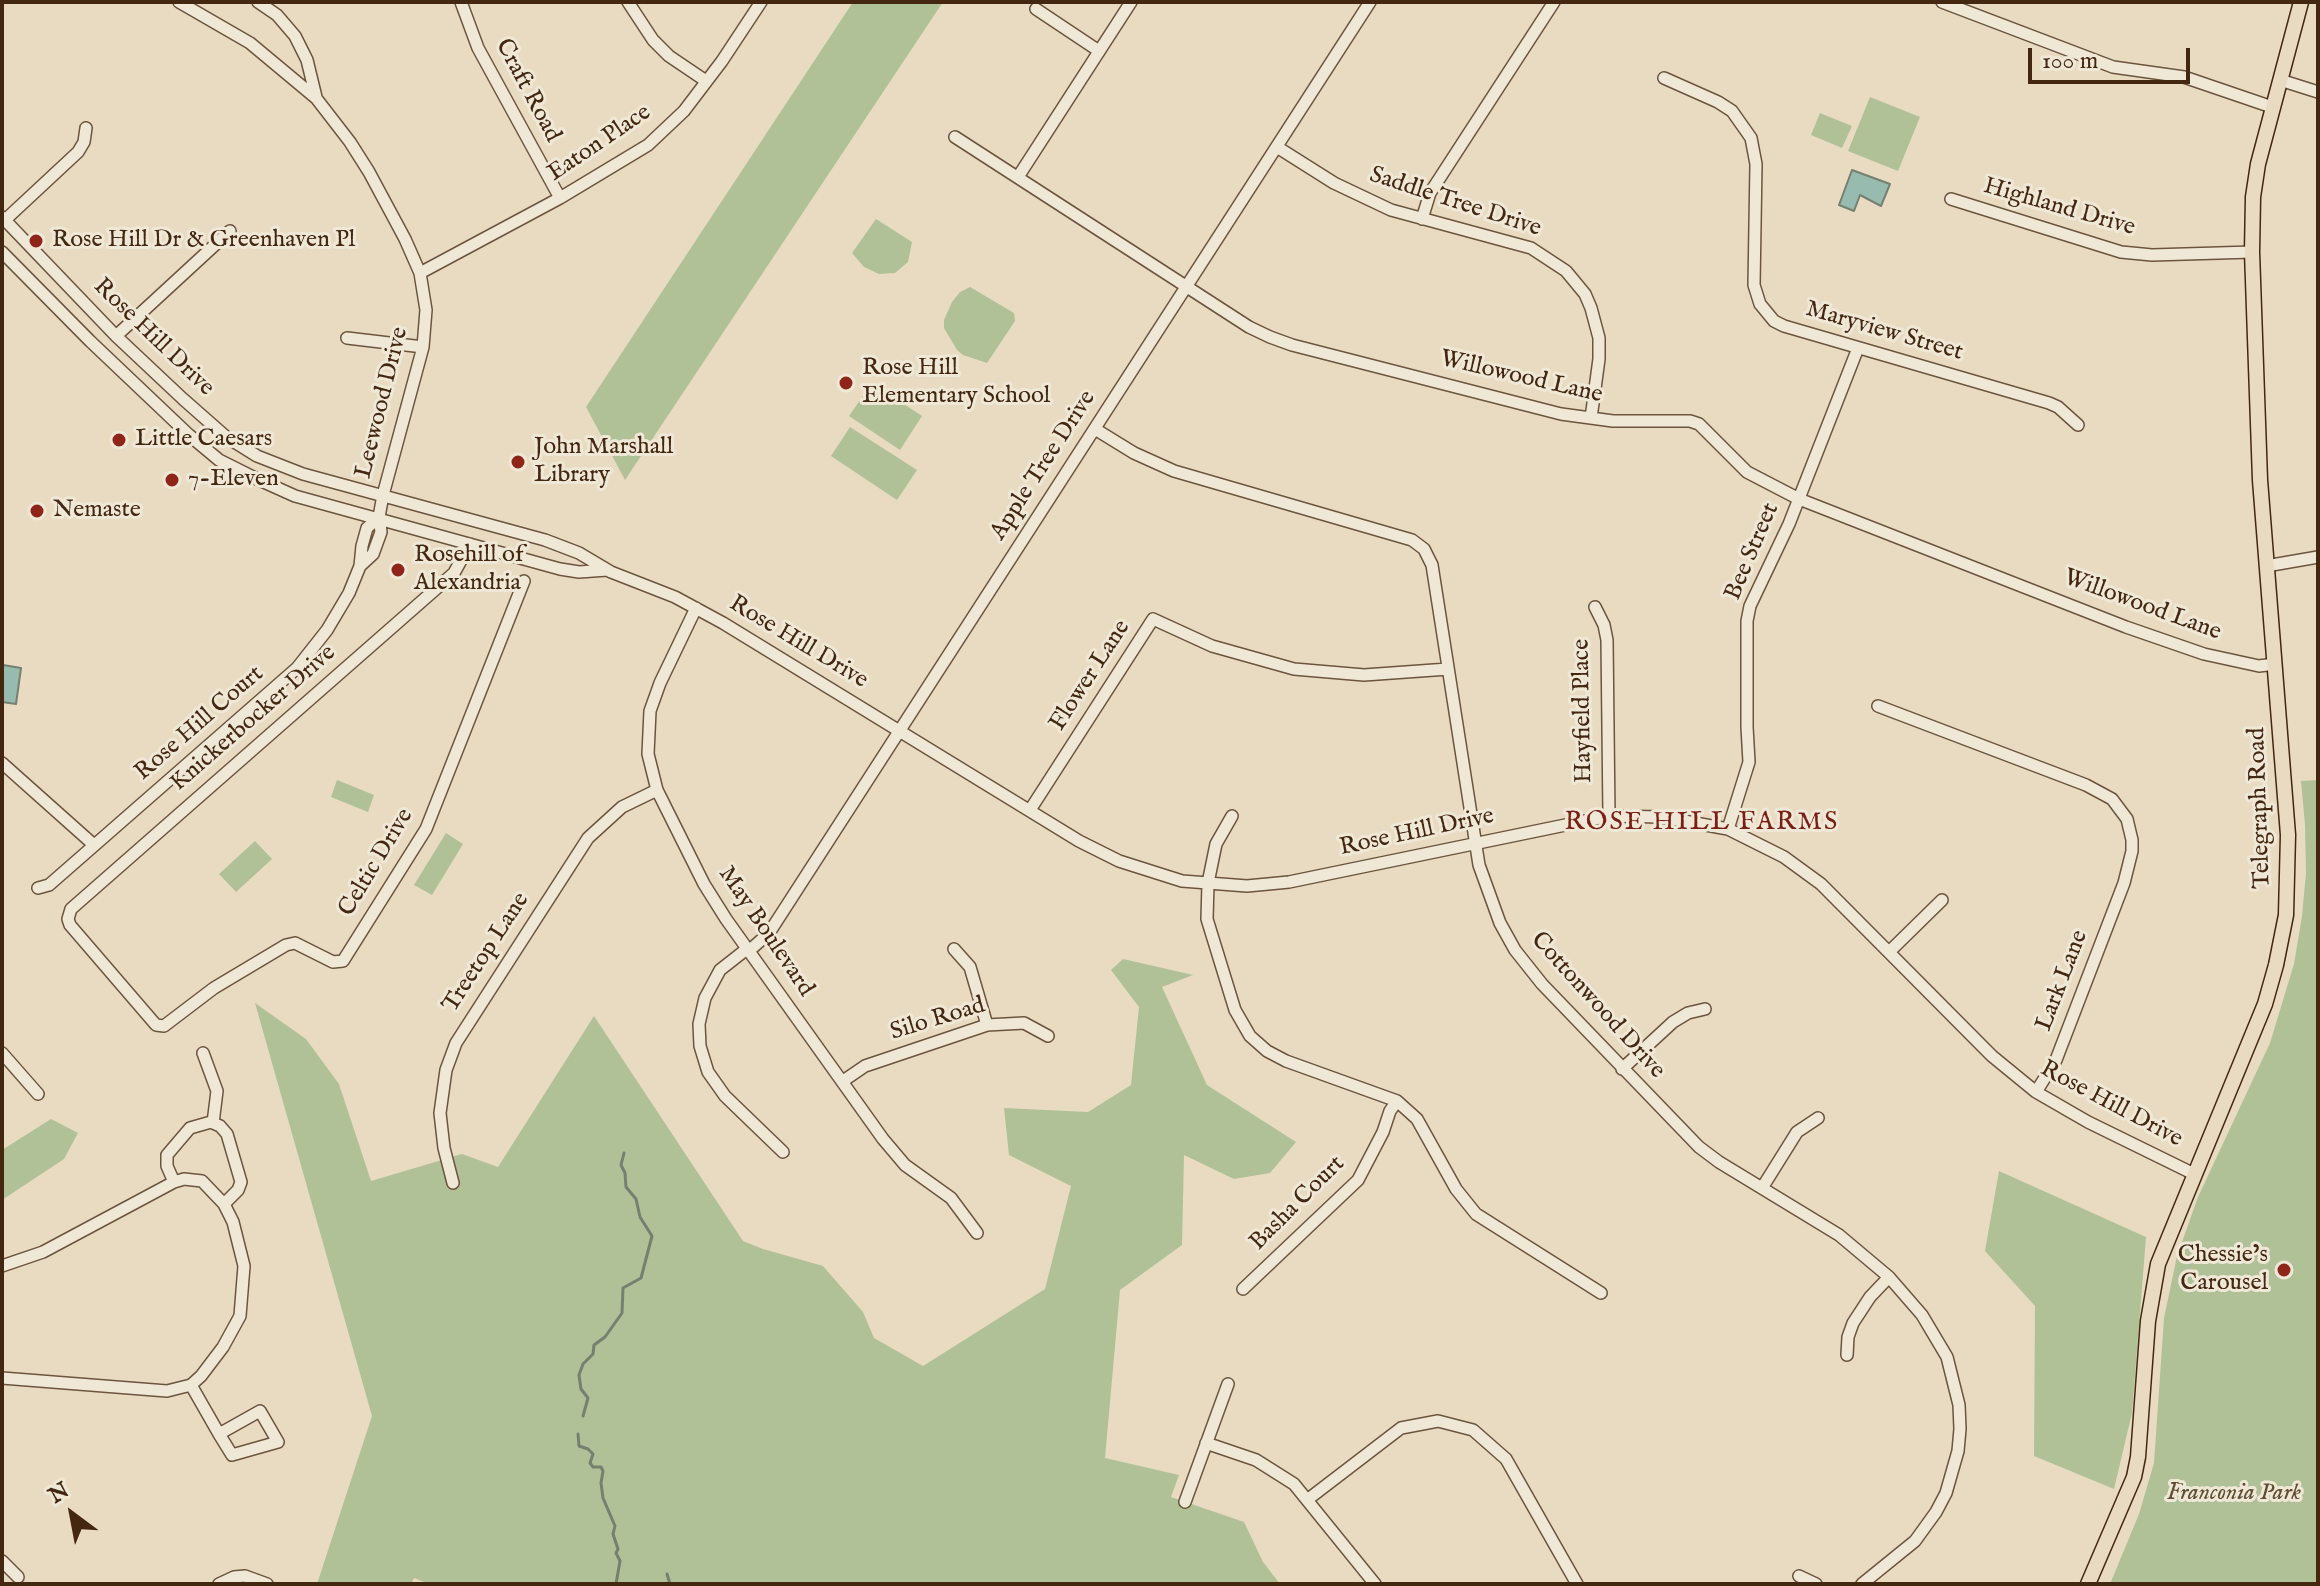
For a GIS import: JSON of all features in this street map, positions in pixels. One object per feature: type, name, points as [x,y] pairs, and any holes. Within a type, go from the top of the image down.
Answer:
[{"type":"main road","name":"Telegraph Road","points":[[2088,1584],[2134,1477],[2155,1275],[2165,1243],[2265,1004],[2286,915],[2288,835],[2260,480],[2252,252],[2255,181],[2301,2]]},
{"type":"street","name":"Leewood Drive","points":[[179,2],[250,43],[316,98],[369,172],[420,273],[426,310],[423,347],[380,513]]},
{"type":"street","name":"Leewood Drive","points":[[258,2],[277,15],[295,36],[307,60],[316,98]]},
{"type":"street","name":"Craft Road","points":[[461,2],[478,48],[560,198]]},
{"type":"street","points":[[628,2],[653,40],[669,56],[706,81]]},
{"type":"street","name":"Eaton Place","points":[[420,273],[560,198],[648,145],[684,111],[761,2]]},
{"type":"street","points":[[1018,177],[1131,2]]},
{"type":"street","name":"Apple Tree Drive","points":[[783,1152],[725,1096],[708,1072],[700,1046],[699,1024],[705,998],[720,970],[769,933],[1370,2]]},
{"type":"street","points":[[1422,219],[1430,193],[1554,2]]},
{"type":"street","points":[[1942,2],[2113,67],[2184,77],[2272,107]]},
{"type":"street","points":[[1036,9],[1099,51]]},
{"type":"street","name":"Maryview Street","points":[[1664,78],[1732,111],[1751,138],[1756,164],[1754,285],[1756,296],[1766,313],[1784,326],[2049,403],[2078,425]]},
{"type":"street","points":[[2280,80],[2318,92]]},
{"type":"street","points":[[3,219],[78,152],[86,128]]},
{"type":"street","name":"Willowood Lane","points":[[955,137],[1249,327],[1292,345],[1561,414],[1613,421],[1690,421],[1699,424],[1747,472],[1799,499],[2126,627],[2204,654],[2259,666],[2275,664]]},
{"type":"street","name":"Saddle Tree Drive","points":[[1277,147],[1359,196],[1391,210],[1531,248],[1556,262],[1575,280],[1591,308],[1599,338],[1591,418]]},
{"type":"street","name":"Highland Drive","points":[[1951,199],[2121,252],[2152,255],[2252,252]]},
{"type":"street","name":"Rose Hill Drive","points":[[3,219],[116,336],[197,411],[241,446],[303,474],[545,540],[696,608],[1079,841],[1119,861],[1170,878],[1247,886],[1289,882],[1609,816],[1662,817],[1728,829],[1804,871],[1836,898],[1992,1056],[2036,1092],[2088,1122],[2194,1174]]},
{"type":"street","points":[[116,336],[230,231]]},
{"type":"street","name":"Rose Hill Drive","points":[[2,252],[153,402],[219,460],[281,491],[380,513],[470,544],[560,569],[579,572],[608,570]]},
{"type":"street","points":[[347,338],[423,347]]},
{"type":"street","name":"Bee Street","points":[[1728,829],[1749,762],[1747,621],[1750,606],[1799,499],[1858,348]]},
{"type":"street","name":"Cottonwood Drive","points":[[1095,429],[1134,453],[1174,471],[1428,545],[1476,843],[1489,898],[1515,950],[1542,984],[1699,1147],[1839,1235],[1889,1277],[1922,1315],[1947,1357],[1955,1381],[1960,1429],[1953,1474],[1936,1512],[1905,1552],[1862,1584]]},
{"type":"street","name":"Rose Hill Court","points":[[38,888],[49,885],[297,668],[327,630],[349,593],[360,566],[367,528],[380,513]]},
{"type":"street","name":"Knickerbocker Drive","points":[[156,1025],[70,925],[71,909],[454,573],[470,544]]},
{"type":"street","points":[[2266,566],[2318,557]]},
{"type":"street","name":"Celtic Drive","points":[[156,1025],[164,1026],[214,988],[286,945],[295,943],[333,962],[343,961],[426,829],[524,581]]},
{"type":"street","name":"Hayfield Place","points":[[1595,607],[1607,640],[1609,816]]},
{"type":"street","name":"May Boulevard","points":[[696,608],[650,711],[648,754],[657,790],[704,884],[894,1153],[905,1165],[951,1198],[977,1233]]},
{"type":"street","name":"Flower Lane","points":[[1030,810],[1153,619],[1212,646],[1294,669],[1364,675],[1448,669]]},
{"type":"street","name":"Lark Lane","points":[[1878,706],[2103,793],[2120,808],[2130,829],[2132,851],[2124,883],[2056,1060],[2036,1092]]},
{"type":"street","points":[[2,763],[94,845]]},
{"type":"street","name":"Treetop Lane","points":[[453,1183],[444,1148],[440,1113],[446,1070],[456,1043],[588,838],[622,807],[657,790]]},
{"type":"street","points":[[1232,816],[1216,844],[1208,883],[1207,919],[1235,1010],[1250,1036],[1267,1051],[1286,1061],[1397,1101],[1417,1119],[1456,1189],[1476,1214],[1601,1293]]},
{"type":"street","points":[[1889,952],[1942,900]]},
{"type":"street","points":[[954,949],[970,967],[987,1025]]},
{"type":"street","points":[[1622,1069],[1673,1022],[1688,1013],[1705,1009]]},
{"type":"street","name":"Silo Road","points":[[843,1081],[865,1066],[987,1025],[1024,1023],[1048,1036]]},
{"type":"street","points":[[2,1053],[38,1094]]},
{"type":"street","points":[[203,1053],[217,1091],[213,1123]]},
{"type":"street","name":"Basha Court","points":[[1243,1289],[1358,1180],[1397,1101]]},
{"type":"street","points":[[1762,1188],[1797,1132],[1818,1118]]},
{"type":"street","points":[[174,1182],[167,1166],[167,1155],[190,1128],[213,1123]]},
{"type":"street","points":[[213,1123],[227,1134],[241,1182],[238,1190],[224,1204]]},
{"type":"street","points":[[2,1266],[56,1246],[184,1179],[202,1181],[224,1204],[233,1222],[244,1266],[240,1316],[223,1347],[191,1385],[167,1391],[2,1378]]},
{"type":"street","points":[[1847,1355],[1853,1323],[1870,1297],[1889,1277]]},
{"type":"street","points":[[1185,1502],[1228,1384]]},
{"type":"street","points":[[191,1385],[219,1434],[232,1455],[278,1442],[260,1411],[219,1434]]},
{"type":"street","points":[[1307,1500],[1401,1428],[1438,1421],[1473,1430],[1506,1459],[1577,1584]]},
{"type":"street","points":[[1206,1443],[1256,1460],[1294,1484],[1375,1584]]},
{"type":"street","points":[[2,1561],[18,1577]]},
{"type":"street","points":[[219,1584],[245,1576],[267,1584]]},
{"type":"street","points":[[1799,1576],[1816,1584]]},
{"type":"green space","points":[[853,2],[943,2],[625,480],[586,407]]},
{"type":"green space","points":[[1870,97],[1920,117],[1898,171],[1848,151]]},
{"type":"green space","points":[[1820,113],[1852,126],[1842,148],[1811,135]]},
{"type":"green space","points":[[876,219],[912,242],[908,262],[895,273],[879,274],[864,267],[852,253]]},
{"type":"green space","points":[[970,287],[1014,313],[1015,321],[987,363],[963,355],[944,328],[952,302],[960,292]]},
{"type":"green space","points":[[872,383],[922,416],[900,450],[849,416]]},
{"type":"green space","points":[[850,427],[917,470],[897,500],[831,456]]},
{"type":"green space","points":[[337,780],[374,795],[368,812],[331,797]]},
{"type":"green space","name":"Franconia Park","points":[[2318,780],[2318,1584],[2110,1584],[2139,1514],[2154,1463],[2164,1318],[2177,1256],[2198,1197],[2270,1043],[2294,964],[2306,873],[2301,781]]},
{"type":"green space","points":[[446,833],[463,844],[432,895],[414,885]]},
{"type":"green space","points":[[255,841],[272,859],[236,892],[219,874]]},
{"type":"green space","points":[[1123,959],[1193,975],[1162,987],[1207,1085],[1296,1142],[1270,1173],[1234,1179],[1184,1155],[1182,1245],[1120,1290],[1105,1458],[1179,1475],[1171,1497],[1244,1522],[1263,1562],[1280,1584],[429,1584],[414,1578],[411,1584],[317,1584],[372,1416],[255,1003],[306,1039],[339,1084],[371,1181],[462,1154],[498,1167],[594,1016],[743,1241],[823,1266],[863,1312],[874,1338],[923,1366],[1045,1289],[1071,1186],[1009,1155],[1004,1108],[1088,1112],[1131,1085],[1139,1007],[1111,970]]},
{"type":"green space","points":[[51,1119],[78,1133],[64,1159],[2,1200],[2,1150]]},
{"type":"green space","points":[[1999,1171],[2146,1237],[2132,1413],[2114,1489],[2034,1456],[2035,1306],[1985,1251]]},
{"type":"water","points":[[1852,170],[1890,184],[1881,206],[1860,195],[1854,211],[1839,205]]},
{"type":"water","points":[[3,665],[21,668],[16,704],[2,702]]},
{"type":"waterway","points":[[583,1416],[588,1398],[581,1389],[579,1375],[583,1364],[593,1354],[594,1345],[605,1337],[622,1313],[623,1288],[641,1278],[652,1236],[640,1217],[636,1199],[626,1187],[621,1165],[624,1153]]},
{"type":"waterway","points":[[578,1434],[579,1446],[593,1454],[590,1463],[603,1471],[603,1498],[615,1526],[613,1534],[620,1561],[616,1584]]},
{"type":"waterway","points":[[667,1574],[670,1584]]},
{"type":"place","name":"Rose Hill Dr & Greenhaven Pl","points":[[36,241]]},
{"type":"place","name":"Rose Hill Elementary School","points":[[846,383]]},
{"type":"place","name":"Little Caesars","points":[[119,440]]},
{"type":"place","name":"John Marshall Library","points":[[518,462]]},
{"type":"place","name":"7-Eleven","points":[[172,480]]},
{"type":"place","name":"Nemaste","points":[[37,511]]},
{"type":"place","name":"Rosehill of Alexandria","points":[[398,570]]},
{"type":"place","name":"Chessie’s Carousel","points":[[2284,1270]]},
{"type":"district","name":"ROSE HILL FARMS","points":[[1702,824]]}]
